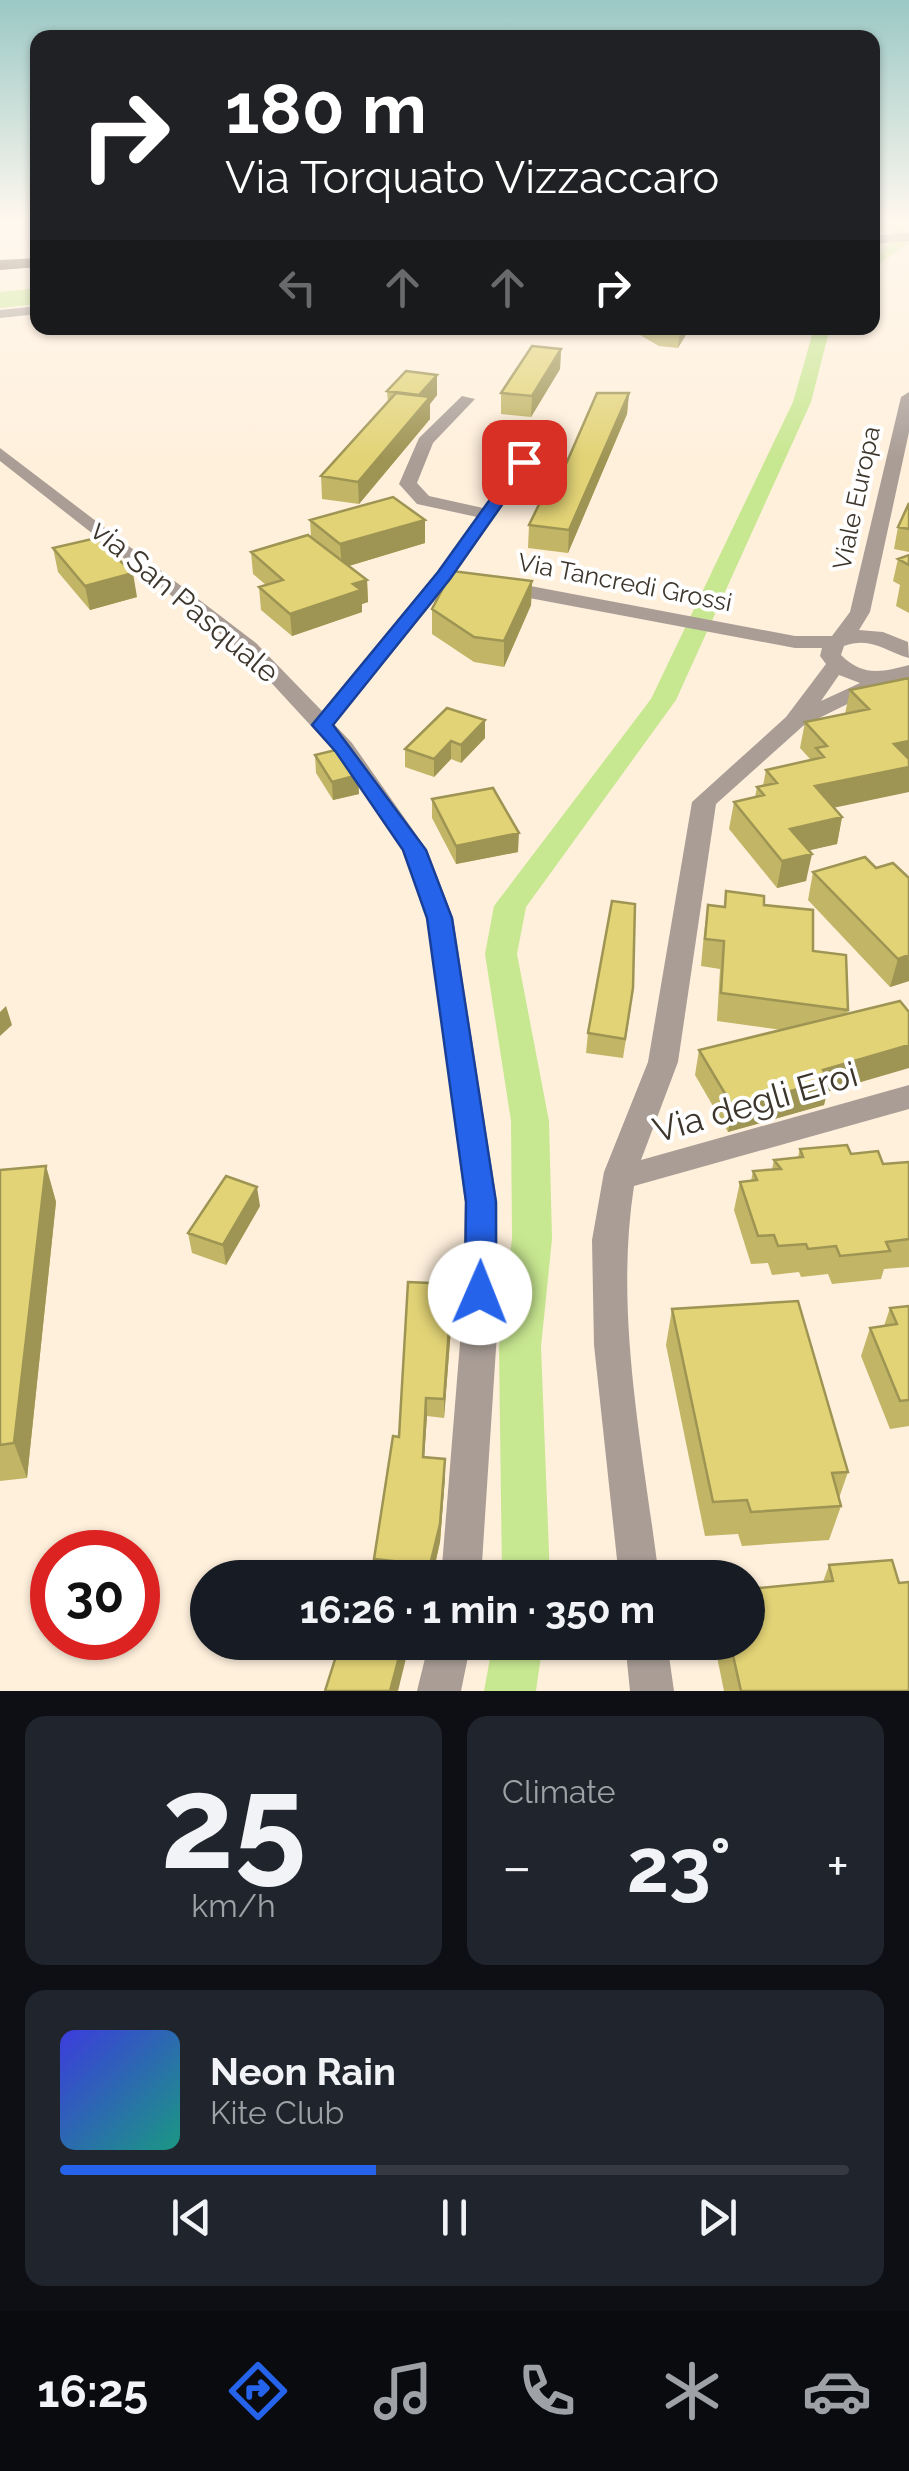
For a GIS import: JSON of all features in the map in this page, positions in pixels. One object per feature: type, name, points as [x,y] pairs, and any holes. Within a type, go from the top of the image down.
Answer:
[{"type":"street","points":[[0,314],[30,311]]},
{"type":"street","points":[[467,399],[425,441],[408,484],[423,500],[485,514]]},
{"type":"street","name":"Viale Europa","points":[[794,722],[860,612],[907,408]]},
{"type":"street","points":[[322,725],[444,576],[544,436]]},
{"type":"street","name":"via San Pasquale","points":[[0,453],[249,647],[344,748],[414,850],[440,918],[481,1202],[480,1318],[462,1560]]},
{"type":"street","name":"Via Tancredi Grossi","points":[[444,576],[836,650],[858,676],[903,671]]},
{"type":"street","name":"Viale Europa","points":[[860,612],[880,638]]},
{"type":"street","points":[[836,650],[880,638],[909,643]]},
{"type":"street","points":[[637,1560],[612,1344],[609,1240],[620,1172],[662,1062],[704,802],[794,722],[903,671],[880,638]]},
{"type":"street","name":"Via degli Eroi","points":[[620,1172],[642,1172],[909,1097]]},
{"type":"street","points":[[439,1691],[446,1660]]},
{"type":"street","points":[[648,1660],[652,1691]]},
{"type":"building","points":[[532,346],[561,349],[532,396],[501,393]]},
{"type":"building","points":[[406,371],[437,375],[419,395],[387,391]]},
{"type":"building","points":[[396,393],[430,397],[358,482],[321,476]]},
{"type":"building","points":[[597,393],[629,393],[569,530],[529,525],[548,486],[556,487]]},
{"type":"building","points":[[393,497],[425,520],[340,544],[310,520]]},
{"type":"building","points":[[909,503],[909,529],[898,527]]},
{"type":"building","points":[[308,535],[367,580],[353,584],[361,590],[290,614],[259,587],[283,580],[251,552]]},
{"type":"building","points":[[96,538],[133,573],[85,586],[53,548]]},
{"type":"building","points":[[452,571],[532,581],[504,641],[474,637],[432,609]]},
{"type":"building","points":[[909,678],[909,741],[894,744],[909,759],[909,767],[815,786],[842,817],[790,829],[812,854],[782,861],[734,802],[764,795],[757,787],[777,783],[766,770],[824,757],[816,748],[827,746],[805,722],[869,709],[850,690]]},
{"type":"building","points":[[447,708],[485,720],[461,745],[451,741],[434,759],[405,749]]},
{"type":"building","points":[[340,749],[358,775],[332,782],[315,755]]},
{"type":"building","points":[[493,788],[519,833],[456,846],[432,799]]},
{"type":"building","points":[[865,857],[876,868],[893,863],[909,878],[909,955],[898,959],[813,872]]},
{"type":"building","points":[[726,891],[764,896],[764,905],[813,910],[813,951],[846,955],[848,1010],[721,993],[724,941],[705,939],[708,905],[725,907]]},
{"type":"building","points":[[612,901],[635,904],[633,988],[625,1039],[588,1033]]},
{"type":"building","points":[[900,1001],[909,1012],[909,1045],[823,1070],[830,1080],[733,1107],[699,1050]]},
{"type":"building","points":[[847,1145],[851,1154],[878,1151],[883,1164],[909,1162],[909,1239],[886,1242],[890,1251],[840,1256],[836,1246],[778,1246],[774,1235],[758,1236],[740,1182],[757,1180],[753,1171],[781,1169],[774,1160],[803,1157],[800,1149]]},
{"type":"building","points":[[46,1166],[14,1443],[0,1445],[0,1170]]},
{"type":"building","points":[[226,1176],[257,1187],[223,1245],[188,1233]]},
{"type":"building","points":[[408,1282],[452,1284],[444,1399],[426,1398],[423,1457],[445,1459],[440,1524],[431,1560],[374,1559],[393,1436],[399,1437]]},
{"type":"building","points":[[798,1301],[848,1472],[832,1473],[841,1506],[751,1512],[747,1500],[713,1502],[672,1309]]},
{"type":"building","points":[[909,1306],[909,1400],[900,1401],[870,1328],[897,1324],[890,1308]]},
{"type":"building","points":[[892,1560],[899,1583],[909,1582],[909,1691],[741,1691],[734,1660],[765,1660],[765,1587],[833,1581],[829,1565]]},
{"type":"building","points":[[335,1660],[398,1660],[390,1691],[325,1691]]},
{"type":"waterway","points":[[526,1560],[520,1347],[532,1239],[530,1121],[501,954],[510,906],[663,700],[802,402],[820,335]]},
{"type":"waterway","points":[[510,1691],[515,1660]]},
{"type":"route","points":[[480,1293],[481,1202],[440,918],[414,850],[344,748],[322,725],[444,576],[524,462]]}]
